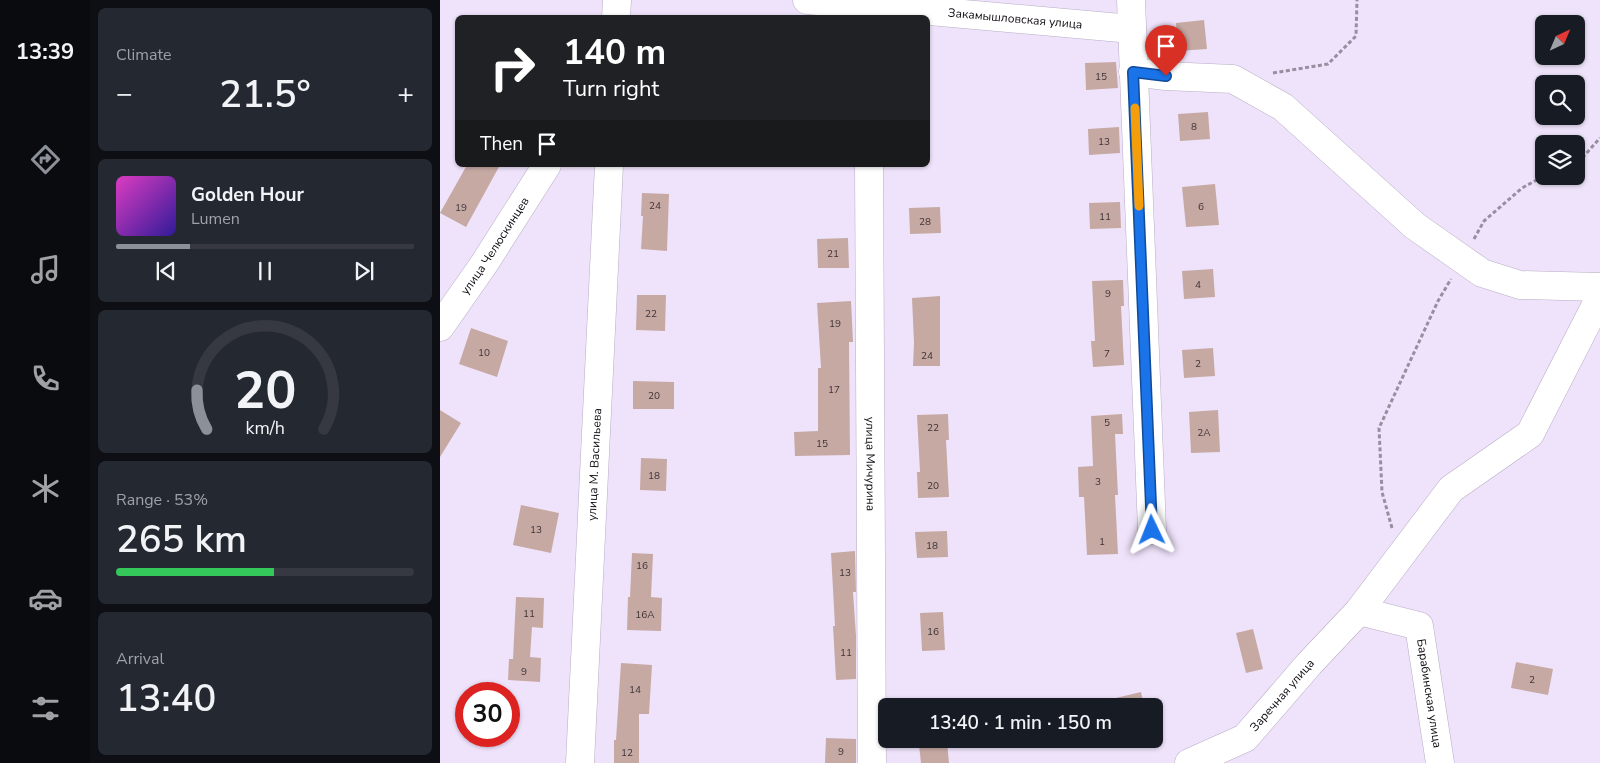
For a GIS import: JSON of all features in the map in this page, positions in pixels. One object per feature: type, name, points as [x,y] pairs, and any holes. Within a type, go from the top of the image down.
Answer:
[{"type":"street","points":[[616,15],[617,0]]},
{"type":"street","name":"Закамышловская улица","points":[[807,0],[868,8],[1132,29]]},
{"type":"street","points":[[1131,0],[1152,530]]},
{"type":"street","points":[[1133,72],[1166,76],[1233,79],[1283,107],[1415,226],[1482,273],[1520,285],[1600,287]]},
{"type":"street","name":"улица Челюскинцев","points":[[440,327],[484,264],[546,167]]},
{"type":"street","name":"улица М. Васильева","points":[[580,763],[609,167]]},
{"type":"street","name":"улица Мичурина","points":[[869,167],[872,763]]},
{"type":"street","name":"Заречная улица","points":[[1191,763],[1245,738],[1309,664],[1359,612],[1451,489],[1530,434],[1600,297]]},
{"type":"street","name":"Барабинская улица","points":[[1359,612],[1419,626],[1440,763]]},
{"type":"path","points":[[1271,73],[1328,64],[1356,36],[1357,0]]},
{"type":"path","points":[[1585,155],[1600,138]]},
{"type":"path","points":[[1400,557],[1382,492],[1379,428],[1438,301],[1484,220],[1522,188],[1535,181]]},
{"type":"building","points":[[1204,20],[1207,49],[1178,51],[1176,23]]},
{"type":"building","points":[[1116,62],[1118,88],[1086,90],[1085,63]]},
{"type":"building","points":[[1208,112],[1210,139],[1180,141],[1178,114]]},
{"type":"building","points":[[1119,127],[1120,153],[1089,155],[1088,129]]},
{"type":"building","points":[[466,167],[499,167],[466,227],[440,213]]},
{"type":"building","points":[[1215,184],[1219,225],[1186,227],[1182,187]]},
{"type":"building","points":[[642,193],[669,194],[667,251],[641,249]]},
{"type":"building","points":[[1120,202],[1121,228],[1090,229],[1089,203]]},
{"type":"building","points":[[940,207],[941,233],[910,234],[909,208]]},
{"type":"building","points":[[848,238],[849,268],[818,268],[817,239]]},
{"type":"building","points":[[1213,269],[1215,297],[1184,299],[1182,271]]},
{"type":"building","points":[[1123,280],[1124,306],[1121,306],[1124,365],[1093,367],[1091,341],[1095,341],[1092,281]]},
{"type":"building","points":[[637,295],[666,295],[665,331],[636,330]]},
{"type":"building","points":[[940,296],[940,366],[913,366],[912,298]]},
{"type":"building","points":[[851,301],[853,342],[849,342],[850,455],[795,456],[794,432],[818,431],[818,368],[821,368],[817,303]]},
{"type":"building","points":[[471,328],[508,341],[497,377],[459,364]]},
{"type":"building","points":[[1213,348],[1215,376],[1184,378],[1182,350]]},
{"type":"building","points":[[633,381],[674,382],[674,409],[633,409]]},
{"type":"building","points":[[440,410],[461,423],[440,457]]},
{"type":"building","points":[[1218,410],[1220,452],[1191,453],[1189,412]]},
{"type":"building","points":[[948,414],[949,440],[946,440],[949,497],[918,498],[917,472],[920,472],[917,415]]},
{"type":"building","points":[[1122,414],[1123,434],[1115,434],[1118,495],[1115,495],[1118,554],[1087,555],[1084,497],[1079,497],[1078,467],[1093,466],[1091,416]]},
{"type":"building","points":[[641,458],[667,459],[666,491],[640,490]]},
{"type":"building","points":[[521,505],[559,513],[551,553],[513,545]]},
{"type":"building","points":[[947,531],[948,557],[917,558],[915,532]]},
{"type":"building","points":[[855,551],[856,592],[853,592],[856,679],[836,680],[831,553]]},
{"type":"building","points":[[632,553],[653,554],[651,597],[662,598],[661,631],[627,630]]},
{"type":"building","points":[[516,597],[544,598],[543,628],[532,627],[530,657],[541,658],[540,682],[508,680],[509,659],[513,659]]},
{"type":"building","points":[[943,612],[945,650],[922,651],[920,613]]},
{"type":"building","points":[[1253,629],[1263,669],[1246,673],[1236,633]]},
{"type":"building","points":[[1516,662],[1553,669],[1548,695],[1511,688]]},
{"type":"building","points":[[621,663],[652,665],[649,714],[639,714],[639,763],[614,763],[614,740],[616,740]]},
{"type":"building","points":[[1141,692],[1142,698],[1116,698]]},
{"type":"building","points":[[826,738],[856,739],[856,763],[825,763]]},
{"type":"building","points":[[919,748],[948,748],[949,763],[921,763]]},
{"type":"slow traffic","points":[[1135,108],[1139,206]]},
{"type":"route","points":[[1152,530],[1133,72],[1166,76]]}]
